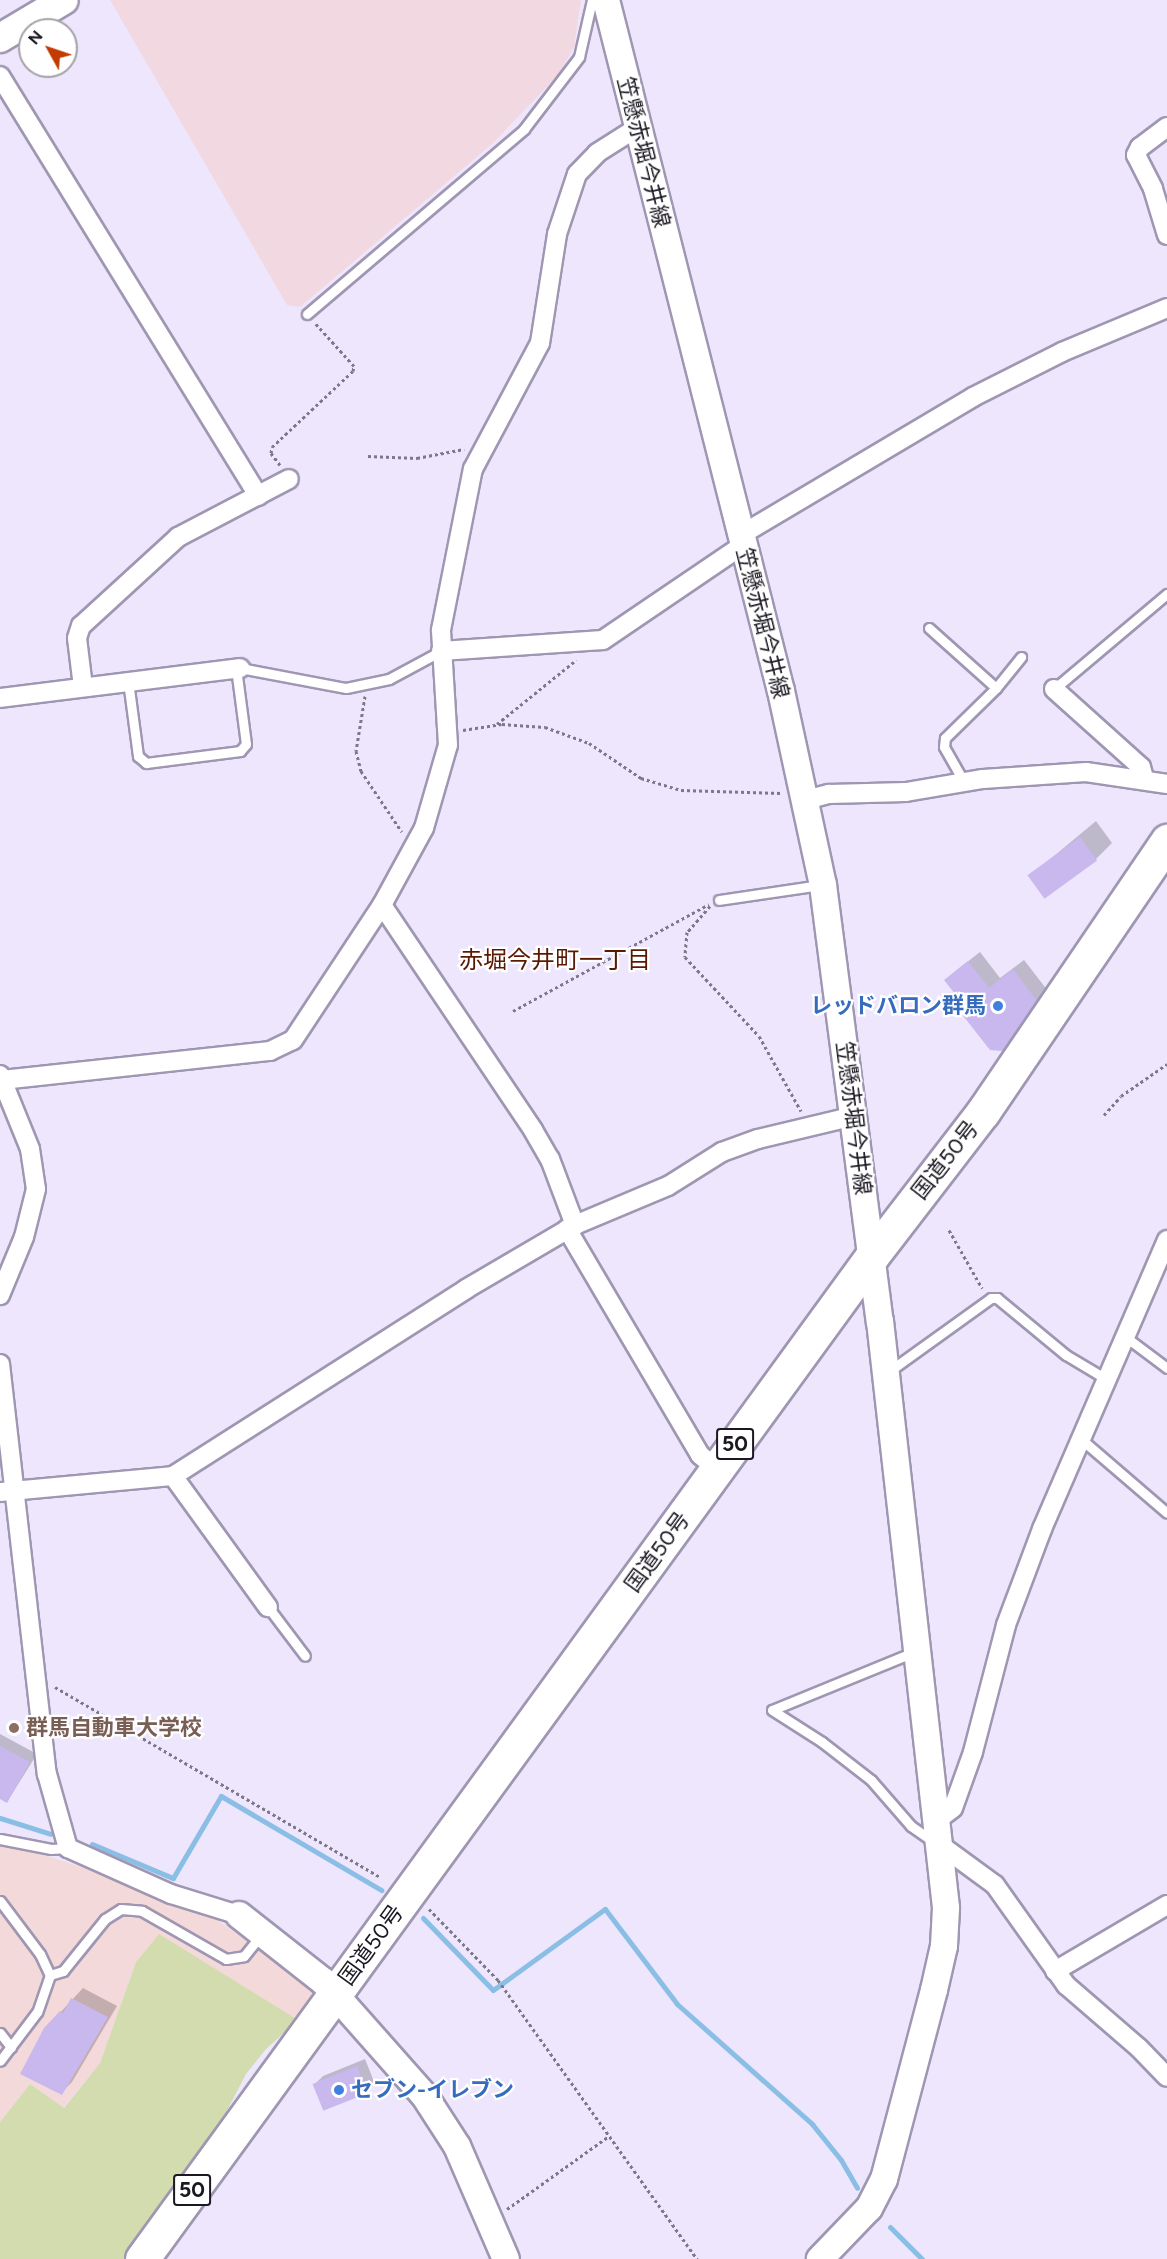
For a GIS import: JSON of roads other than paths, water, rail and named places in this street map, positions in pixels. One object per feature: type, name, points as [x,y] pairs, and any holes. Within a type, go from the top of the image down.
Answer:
[{"type":"highway","name":"国道50号","points":[[142,2259],[872,1256],[983,1112],[1167,841]]},
{"type":"main road","points":[[0,38],[64,0]]},
{"type":"street","name":"笠懸赤堀今井線","points":[[606,0],[805,796],[823,885],[872,1256],[920,1649],[946,1908],[944,1946],[885,2179],[868,2208],[820,2259]]},
{"type":"street","points":[[0,76],[258,496]]},
{"type":"street","points":[[1167,127],[1136,155],[1153,189],[1167,235]]},
{"type":"street","points":[[0,1295],[24,1237],[36,1189],[30,1149],[1,1078],[270,1052],[287,1046],[382,905],[414,848],[444,765],[447,734],[441,630],[473,469],[480,451],[529,368],[540,343],[557,234],[577,174],[621,135],[638,128]]},
{"type":"street","points":[[441,651],[594,642],[617,633],[742,540],[974,397],[1062,352],[1165,314]]},
{"type":"street","points":[[83,687],[77,638],[81,626],[178,537],[289,478]]},
{"type":"street","points":[[0,698],[238,668]]},
{"type":"street","points":[[1054,689],[1140,767],[1144,778]]},
{"type":"street","points":[[805,796],[862,791],[906,792],[964,782],[1086,772],[1144,778],[1167,784]]},
{"type":"street","points":[[382,905],[533,1130],[550,1159],[571,1227],[700,1455],[717,1469]]},
{"type":"street","points":[[7,1491],[173,1476],[438,1306],[571,1227],[668,1186],[722,1152],[854,1116]]},
{"type":"street","points":[[1167,1240],[1127,1338],[1042,1530],[1006,1625],[973,1752],[953,1808],[938,1833],[994,1885],[1055,1971],[1082,2002],[1139,2048],[1167,2078]]},
{"type":"street","points":[[0,1364],[7,1491],[39,1682],[47,1774],[68,1848],[171,1894],[239,1915],[263,1932],[334,1995],[437,2112],[457,2146],[506,2259]]},
{"type":"street","points":[[173,1476],[268,1607]]},
{"type":"street","points":[[1055,1971],[1167,1905]]},
{"type":"lane","points":[[307,314],[524,129],[579,57],[592,0]]},
{"type":"lane","points":[[1054,689],[1167,594]]},
{"type":"lane","points":[[929,628],[996,688]]},
{"type":"lane","points":[[128,681],[138,756],[146,763],[240,751],[246,744],[238,668],[346,688],[367,686],[389,679],[441,651]]},
{"type":"lane","points":[[964,782],[944,742],[996,688],[1021,657]]},
{"type":"lane","points":[[719,900],[823,885]]},
{"type":"lane","points":[[886,1374],[991,1298],[997,1298],[1066,1355],[1108,1380]]},
{"type":"lane","points":[[1127,1338],[1167,1368]]},
{"type":"lane","points":[[1082,1440],[1167,1513]]},
{"type":"lane","points":[[268,1607],[305,1656]]},
{"type":"lane","points":[[920,1649],[772,1710],[822,1742],[871,1780],[911,1826],[938,1833]]},
{"type":"lane","points":[[0,1839],[51,1849],[68,1848]]},
{"type":"lane","points":[[0,2061],[37,2012],[50,1975],[40,1954],[1,1904]]},
{"type":"lane","points":[[50,1975],[63,1971],[105,1919],[121,1909],[142,1911],[226,1959],[244,1956],[263,1932]]},
{"type":"lane","points":[[0,2033],[11,2047]]},
{"type":"waterway","points":[[92,1844],[173,1878],[221,1796],[381,1890]]},
{"type":"waterway","points":[[0,1818],[51,1834]]},
{"type":"waterway","points":[[423,1918],[493,1990],[605,1909],[677,2004],[812,2124],[841,2160],[857,2188]]},
{"type":"waterway","points":[[890,2227],[922,2259]]},
{"type":"place","name":"レッドバロン群馬","points":[[998,1006]]},
{"type":"place","name":"群馬自動車大学校","points":[[14,1728]]},
{"type":"place","name":"セブン-イレブン","points":[[339,2090]]},
{"type":"district","name":"赤堀今井町一丁目","points":[[555,960]]}]
